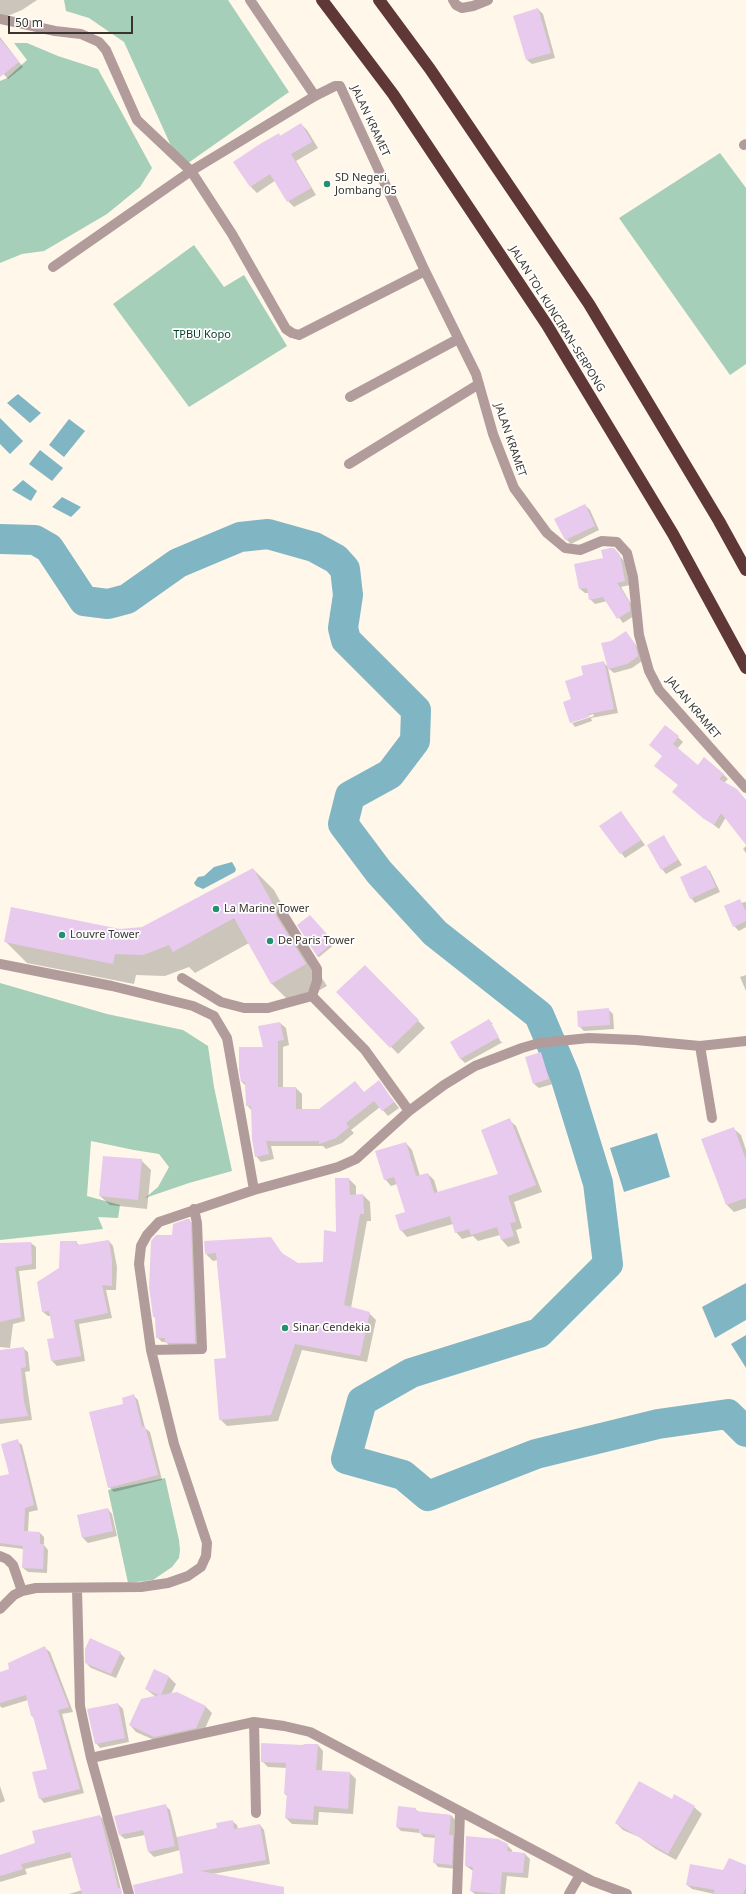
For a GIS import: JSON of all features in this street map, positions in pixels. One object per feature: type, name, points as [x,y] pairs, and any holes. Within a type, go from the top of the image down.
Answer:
[{"type":"highway","name":"JALAN TOL KUNCIRAN–SERPONG","points":[[322,0],[393,94],[547,325],[674,534],[746,668]]},
{"type":"highway","points":[[379,0],[430,69],[589,304],[719,520],[746,570]]},
{"type":"street","points":[[52,267],[191,171],[316,96],[250,0]]},
{"type":"street","points":[[453,0],[456,5],[462,8],[473,6],[488,0]]},
{"type":"street","points":[[0,19],[55,31],[81,34],[99,42],[106,50],[137,120],[191,171],[232,234],[286,329],[292,333],[299,335],[425,271]]},
{"type":"street","name":"JALAN KRAMET","points":[[316,96],[335,86],[340,86],[479,384],[493,434],[514,488],[547,533],[565,548],[580,550],[602,541],[617,542],[627,553],[633,577],[639,635],[649,671],[659,690],[746,788]]},
{"type":"street","points":[[350,397],[458,339]]},
{"type":"street","points":[[349,464],[479,384]]},
{"type":"street","points":[[282,912],[316,969],[317,980],[312,996]]},
{"type":"street","points":[[0,964],[112,986],[193,1006],[214,1016],[227,1038],[254,1190]]},
{"type":"street","points":[[182,978],[221,1002],[244,1008],[268,1008],[312,996]]},
{"type":"street","points":[[312,996],[365,1050],[409,1111]]},
{"type":"street","points":[[0,1609],[14,1595],[22,1591],[36,1588],[77,1589],[141,1587],[168,1583],[188,1576],[200,1567],[206,1556],[207,1543],[174,1444],[151,1350],[139,1264],[141,1246],[147,1234],[159,1222],[254,1190],[338,1167],[356,1159],[409,1111],[444,1085],[475,1066],[502,1054],[539,1043],[589,1038],[636,1040],[700,1046],[746,1041]]},
{"type":"street","points":[[700,1046],[712,1118]]},
{"type":"street","points":[[151,1350],[202,1349],[197,1223],[194,1209]]},
{"type":"street","points":[[0,1556],[7,1559],[13,1565],[22,1591]]},
{"type":"street","points":[[77,1589],[80,1706],[92,1758],[129,1894]]},
{"type":"street","points":[[92,1758],[254,1722],[284,1726],[310,1732],[580,1875],[627,1894]]},
{"type":"street","points":[[254,1722],[256,1813]]},
{"type":"street","points":[[457,1894],[460,1812]]},
{"type":"street","points":[[569,1894],[580,1875]]},
{"type":"green space","points":[[64,0],[228,0],[289,92],[181,168],[124,42],[89,18],[66,11]]},
{"type":"green space","points":[[14,43],[27,43],[58,56],[98,69],[152,168],[140,187],[107,214],[44,251],[22,254],[0,263],[0,81],[7,78],[27,60]]},
{"type":"green space","points":[[720,153],[746,188],[746,364],[730,375],[619,218]]},
{"type":"green space","name":"TPBU Kopo","points":[[194,245],[224,287],[244,275],[287,346],[189,407],[113,304]]},
{"type":"green space","points":[[0,983],[107,1014],[183,1030],[208,1046],[214,1087],[232,1171],[189,1183],[145,1198],[158,1187],[169,1167],[159,1154],[91,1141],[87,1196],[120,1205],[118,1218],[98,1217],[103,1229],[0,1240]]},
{"type":"green space","points":[[165,1478],[179,1540],[179,1558],[172,1567],[153,1580],[128,1583],[108,1490]]},
{"type":"water","points":[[18,394],[41,413],[30,423],[7,403]]},
{"type":"water","points":[[0,418],[23,441],[10,454],[0,444]]},
{"type":"water","points":[[69,419],[85,431],[64,457],[49,445]]},
{"type":"water","points":[[40,450],[63,468],[52,481],[29,464]]},
{"type":"water","points":[[23,480],[37,491],[31,501],[12,490]]},
{"type":"water","points":[[62,497],[81,507],[71,517],[52,507]]},
{"type":"water","points":[[232,862],[236,869],[235,872],[203,889],[196,886],[194,883],[198,877],[204,876],[214,867]]},
{"type":"water","points":[[657,1133],[670,1177],[624,1192],[610,1148]]},
{"type":"water","points":[[746,1283],[746,1320],[715,1338],[702,1307]]},
{"type":"water","points":[[746,1335],[746,1368],[731,1344]]},
{"type":"building","points":[[538,8],[551,53],[526,60],[513,16]]},
{"type":"building","points":[[0,39],[19,62],[0,77]]},
{"type":"building","points":[[301,123],[312,142],[291,154],[311,188],[287,202],[270,174],[250,187],[233,162],[279,133],[280,136]]},
{"type":"building","points":[[585,504],[595,526],[565,540],[554,519]]},
{"type":"building","points":[[614,548],[620,555],[625,581],[617,583],[629,601],[630,611],[617,619],[603,597],[589,600],[587,588],[579,589],[574,564],[603,558],[601,550]]},
{"type":"building","points":[[626,631],[635,644],[638,656],[627,664],[608,669],[601,643],[611,641]]},
{"type":"building","points":[[604,661],[614,709],[588,714],[589,717],[570,723],[563,702],[571,699],[565,681],[583,675],[581,666]]},
{"type":"building","points":[[665,725],[679,736],[673,744],[698,765],[704,757],[724,774],[719,779],[737,789],[746,800],[746,845],[721,813],[714,825],[704,819],[672,792],[678,785],[654,766],[662,756],[649,745]]},
{"type":"building","points":[[621,811],[641,840],[620,854],[599,826]]},
{"type":"building","points":[[664,835],[678,860],[661,870],[647,845]]},
{"type":"building","points":[[706,865],[716,887],[690,899],[680,877]]},
{"type":"building","points":[[253,868],[276,910],[276,916],[306,964],[271,984],[234,918],[173,952],[169,945],[143,955],[115,954],[113,964],[4,942],[11,907],[120,929],[142,927]]},
{"type":"building","points":[[740,899],[746,912],[746,921],[733,927],[724,906]]},
{"type":"building","points":[[310,915],[334,942],[317,956],[297,925]]},
{"type":"building","points":[[365,965],[419,1020],[390,1048],[336,992]]},
{"type":"building","points":[[609,1008],[610,1025],[578,1027],[577,1011]]},
{"type":"building","points":[[489,1019],[499,1037],[460,1059],[450,1042]]},
{"type":"building","points":[[280,1022],[284,1040],[278,1041],[278,1087],[296,1087],[296,1109],[319,1109],[355,1081],[364,1092],[379,1080],[394,1102],[382,1111],[374,1101],[346,1123],[349,1127],[336,1138],[319,1144],[319,1141],[266,1141],[269,1154],[255,1157],[252,1139],[251,1106],[246,1106],[245,1082],[241,1082],[239,1070],[239,1047],[263,1047],[258,1026]]},
{"type":"building","points":[[541,1052],[549,1079],[533,1084],[525,1057]]},
{"type":"building","points":[[510,1118],[536,1185],[508,1196],[516,1222],[510,1223],[514,1236],[501,1240],[497,1227],[471,1235],[469,1229],[455,1233],[450,1216],[400,1231],[395,1215],[405,1212],[394,1177],[384,1180],[375,1151],[406,1142],[416,1176],[428,1173],[434,1193],[498,1174],[481,1130]]},
{"type":"building","points":[[734,1127],[746,1160],[746,1198],[726,1205],[701,1139]]},
{"type":"building","points":[[103,1156],[142,1159],[138,1200],[99,1196]]},
{"type":"building","name":"Sinar Cendekia","points":[[335,1178],[349,1178],[350,1195],[363,1194],[364,1214],[360,1214],[344,1305],[370,1312],[360,1356],[295,1344],[271,1415],[219,1420],[214,1359],[226,1358],[216,1253],[205,1254],[204,1241],[271,1237],[282,1253],[298,1263],[323,1262],[324,1230],[336,1232]]},
{"type":"building","points":[[190,1219],[191,1224],[195,1343],[165,1343],[165,1338],[156,1338],[155,1317],[153,1317],[149,1287],[151,1241],[156,1235],[172,1235],[173,1224]]},
{"type":"building","points":[[109,1240],[112,1261],[112,1286],[102,1285],[108,1313],[74,1320],[81,1356],[51,1361],[47,1339],[54,1338],[49,1311],[42,1312],[37,1282],[59,1268],[60,1241],[77,1241],[77,1245]]},
{"type":"building","points":[[31,1242],[32,1264],[15,1267],[21,1317],[0,1322],[0,1243]]},
{"type":"building","points":[[24,1347],[26,1367],[21,1368],[24,1402],[28,1416],[0,1419],[0,1350]]},
{"type":"building","points":[[134,1394],[142,1427],[145,1426],[158,1475],[108,1488],[89,1412],[123,1404],[122,1398]]},
{"type":"building","points":[[18,1439],[34,1505],[25,1508],[24,1531],[40,1532],[40,1544],[44,1544],[43,1569],[22,1568],[23,1546],[0,1543],[0,1476],[9,1474],[1,1444]]},
{"type":"building","points":[[108,1508],[113,1531],[82,1538],[77,1515]]},
{"type":"building","points":[[90,1638],[121,1652],[111,1674],[85,1663],[85,1649]]},
{"type":"building","points":[[45,1646],[69,1707],[58,1710],[80,1789],[39,1799],[32,1772],[47,1769],[33,1716],[31,1716],[26,1695],[0,1703],[0,1672],[9,1669],[8,1663]]},
{"type":"building","points":[[154,1669],[169,1676],[161,1695],[177,1692],[206,1706],[196,1728],[154,1737],[129,1725],[141,1699],[159,1695],[145,1689]]},
{"type":"building","points":[[118,1703],[125,1738],[95,1744],[87,1709]]},
{"type":"building","points":[[261,1743],[303,1745],[318,1744],[316,1770],[350,1772],[348,1809],[314,1806],[313,1820],[285,1818],[287,1794],[284,1794],[286,1763],[261,1762]]},
{"type":"building","points":[[639,1781],[672,1799],[674,1794],[695,1806],[668,1854],[615,1823]]},
{"type":"building","points":[[166,1804],[175,1846],[148,1852],[143,1830],[119,1835],[114,1816]]},
{"type":"building","points":[[398,1806],[416,1808],[416,1811],[451,1815],[449,1835],[453,1835],[452,1865],[433,1863],[435,1835],[419,1833],[419,1829],[396,1827]]},
{"type":"building","points":[[100,1815],[118,1888],[121,1888],[122,1894],[82,1894],[70,1852],[21,1864],[23,1869],[0,1876],[0,1855],[35,1843],[32,1831]]},
{"type":"building","points":[[233,1820],[234,1829],[260,1824],[266,1860],[200,1871],[284,1887],[284,1894],[135,1894],[133,1885],[183,1873],[177,1837],[217,1828],[216,1823]]},
{"type":"building","points":[[466,1836],[498,1839],[508,1844],[507,1851],[525,1853],[523,1873],[502,1872],[500,1894],[470,1891],[473,1867],[465,1866]]},
{"type":"building","points":[[729,1858],[746,1865],[746,1887],[743,1894],[713,1894],[715,1890],[686,1885],[690,1864],[723,1870]]},
{"type":"waterway","points":[[0,539],[35,540],[49,548],[84,601],[108,604],[127,599],[178,563],[240,537],[268,534],[314,547],[336,559],[345,569],[348,595],[343,628],[346,640],[416,710],[415,741],[390,774],[350,796],[343,824],[379,872],[435,933],[539,1015],[565,1076],[598,1183],[608,1264],[539,1333],[411,1373],[362,1401],[346,1459],[403,1475],[428,1496],[536,1454],[658,1424],[728,1414],[746,1432]]},
{"type":"place","name":"SD Negeri Jombang 05","points":[[327,184]]},
{"type":"place","name":"La Marine Tower","points":[[216,909]]},
{"type":"place","name":"Louvre Tower","points":[[62,935]]},
{"type":"place","name":"De Paris Tower","points":[[270,941]]},
{"type":"place","name":"Sinar Cendekia","points":[[285,1328]]}]
